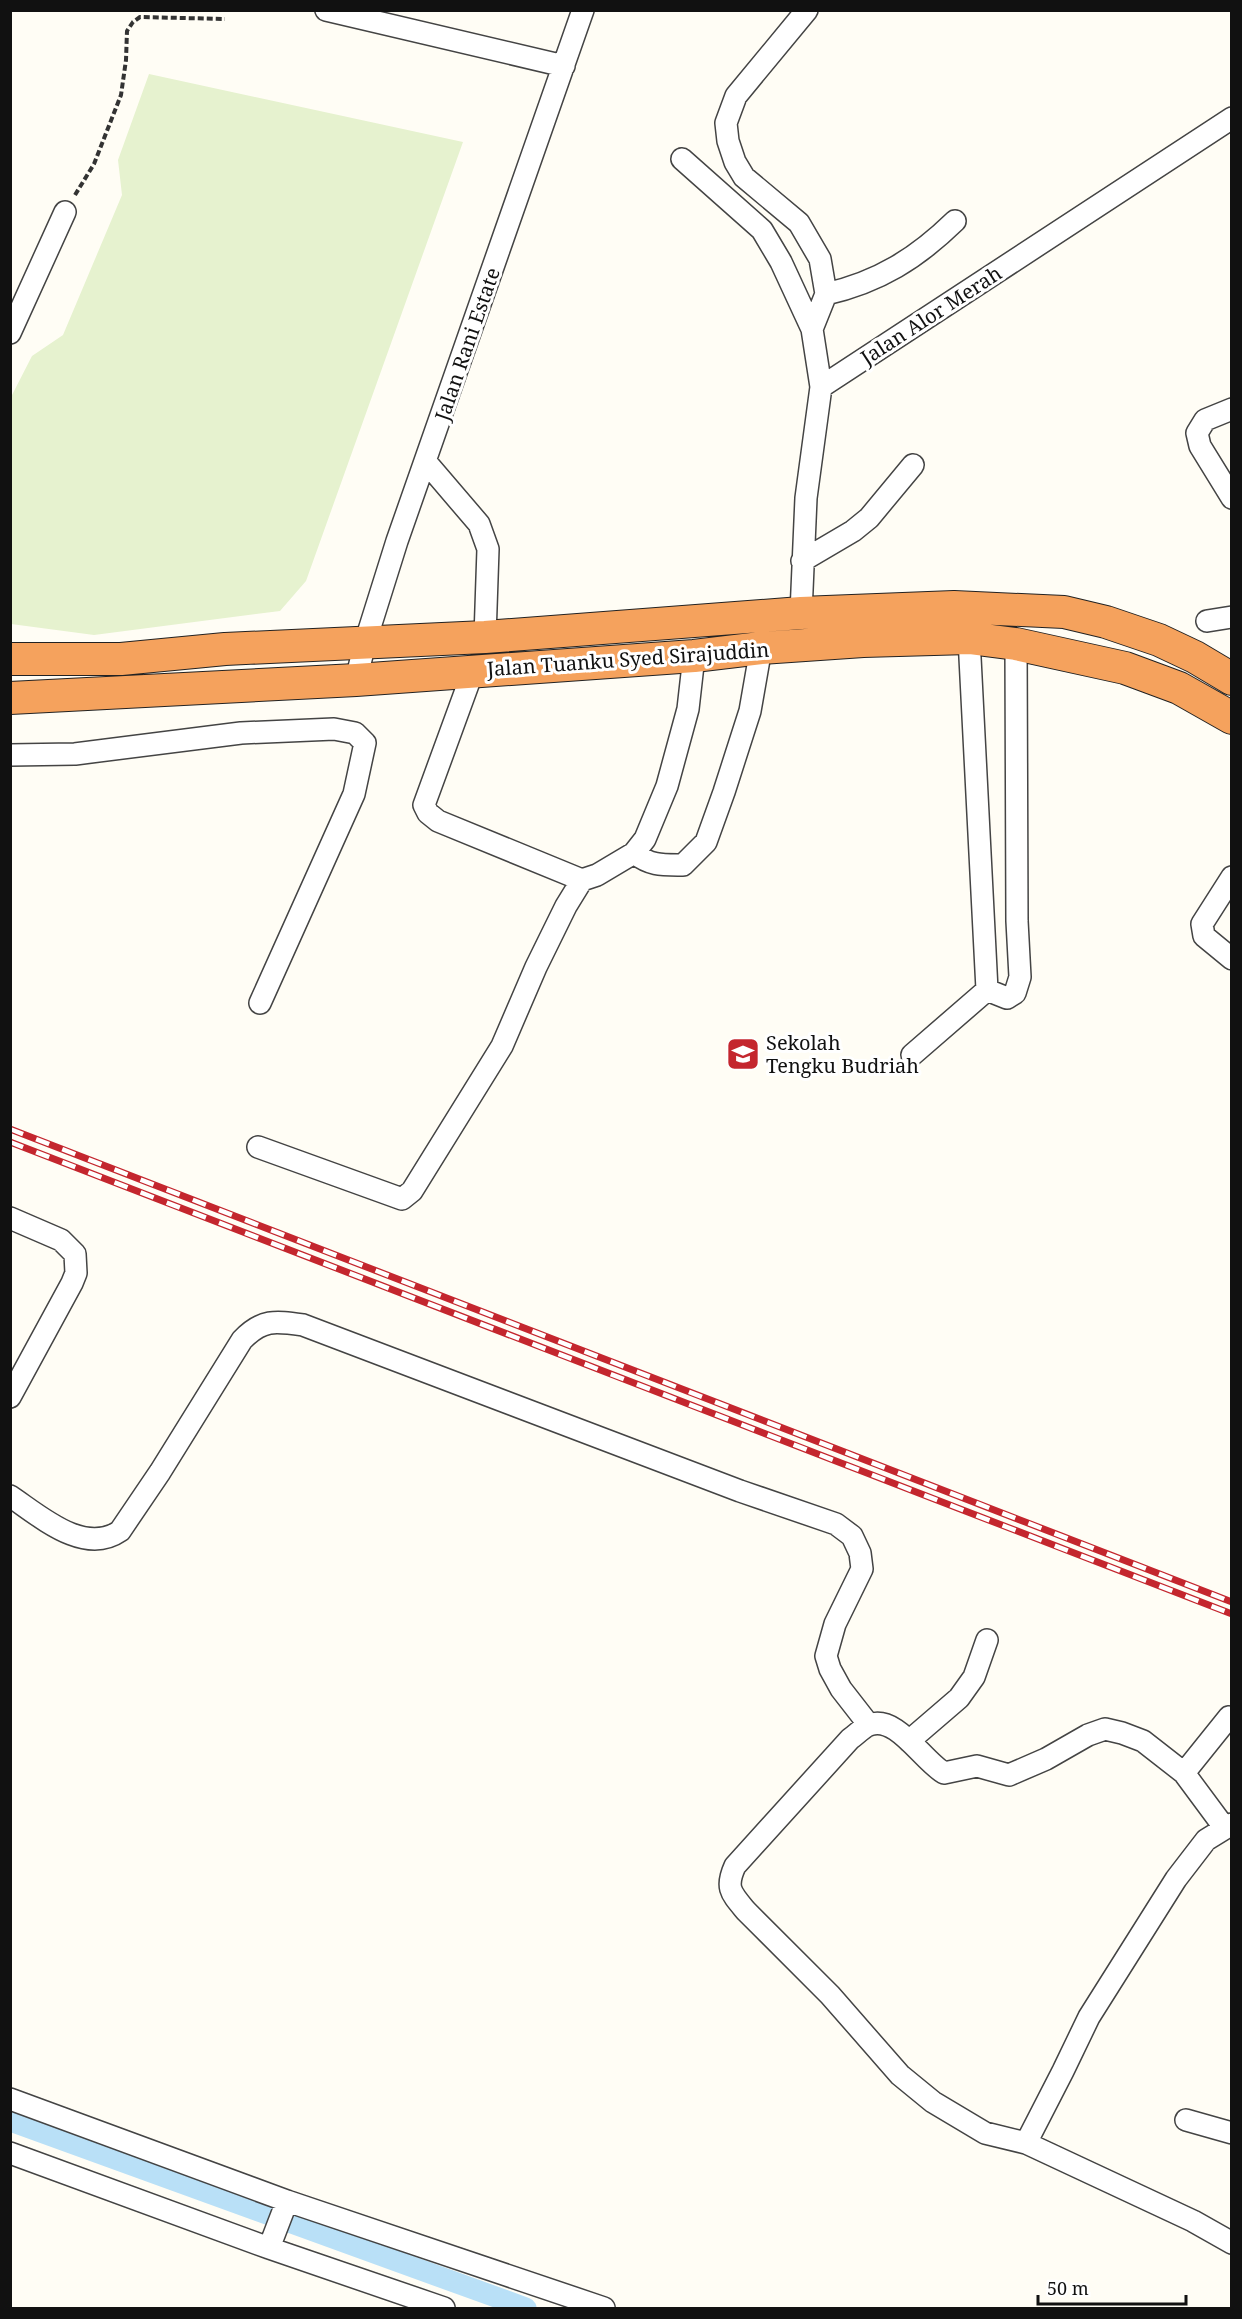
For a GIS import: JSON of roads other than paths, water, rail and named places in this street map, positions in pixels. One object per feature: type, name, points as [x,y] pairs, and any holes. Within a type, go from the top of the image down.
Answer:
[{"type":"highway","name":"Jalan Tuanku Syed Sirajuddin","points":[[10,659],[121,659],[225,649],[485,638],[801,613],[954,608],[1064,612],[1106,622],[1160,640],[1225,673]]},
{"type":"highway","name":"Jalan Tuanku Syed Sirajuddin","points":[[10,698],[356,680],[694,656],[761,648],[863,641],[969,638],[1016,644],[1125,668],[1179,688],[1232,718]]},
{"type":"street","points":[[326,10],[564,66]]},
{"type":"street","name":"Jalan Rani Estate","points":[[356,680],[365,643],[397,541],[584,10]]},
{"type":"street","points":[[807,10],[736,96],[726,123],[732,152],[744,177],[799,223],[820,259],[826,294],[812,329]]},
{"type":"street","name":"Jalan Alor Merah","points":[[821,387],[1232,118]]},
{"type":"street","points":[[682,159],[762,230],[781,262],[812,329],[821,387],[806,498],[801,613]]},
{"type":"street","points":[[10,333],[65,212]]},
{"type":"street","points":[[826,294],[856,287],[888,273],[930,246],[955,221]]},
{"type":"street","points":[[1232,409],[1205,420],[1197,433],[1200,446],[1232,498]]},
{"type":"street","points":[[426,462],[479,524],[489,549],[485,638]]},
{"type":"street","points":[[802,561],[853,531],[869,518],[914,465]]},
{"type":"street","points":[[1208,621],[1232,617]]},
{"type":"street","points":[[969,638],[987,990]]},
{"type":"street","points":[[987,990],[1006,998],[1015,993],[1020,977],[1017,921],[1016,644]]},
{"type":"street","points":[[634,853],[646,862],[683,865],[706,842],[750,711],[761,648]]},
{"type":"street","points":[[258,1147],[402,1199],[412,1191],[502,1046],[541,957],[566,906],[582,880],[597,875],[634,853],[645,839],[667,786],[688,709],[694,656]]},
{"type":"street","points":[[473,671],[424,805],[428,813],[438,821],[582,880]]},
{"type":"street","points":[[10,755],[75,754],[241,733],[334,729],[355,733],[365,743],[354,794],[260,1003]]},
{"type":"street","points":[[1232,877],[1202,924],[1204,936],[1232,959]]},
{"type":"street","points":[[912,1055],[987,990]]},
{"type":"street","points":[[10,1218],[61,1240],[75,1254],[76,1263],[72,1282],[10,1397]]},
{"type":"street","points":[[10,1496],[61,1530],[84,1537],[99,1539],[111,1537],[120,1531],[160,1472],[242,1340],[253,1329],[264,1323],[283,1322],[303,1325],[729,1487],[836,1524],[852,1536],[860,1553],[862,1569],[835,1624],[826,1656],[841,1689],[869,1725]]},
{"type":"street","points":[[909,1741],[959,1698],[974,1677],[987,1640]]},
{"type":"street","points":[[1184,1773],[1229,1717]]},
{"type":"street","points":[[1026,2143],[1089,2017],[1176,1879],[1206,1840],[1228,1826],[1184,1773],[1143,1741],[1122,1732],[1105,1729],[1088,1735],[1046,1760],[1010,1775],[978,1766],[944,1773],[932,1766],[894,1727],[885,1724],[869,1725],[850,1739],[735,1866],[729,1887],[734,1897],[830,1995],[900,2075],[933,2102],[985,2133],[1026,2143],[1193,2222],[1232,2243]]},
{"type":"street","points":[[10,2099],[284,2209],[604,2308]]},
{"type":"street","points":[[1186,2120],[1232,2133]]},
{"type":"street","points":[[10,2153],[271,2243],[444,2308]]},
{"type":"street","points":[[271,2243],[284,2209]]},
{"type":"waterway","points":[[10,2121],[526,2308]]},
{"type":"railway","points":[[10,1129],[1232,1602]]},
{"type":"railway","points":[[10,1142],[1232,1614]]},
{"type":"place","name":"Sekolah Tengku Budriah","points":[[743,1054]]}]
